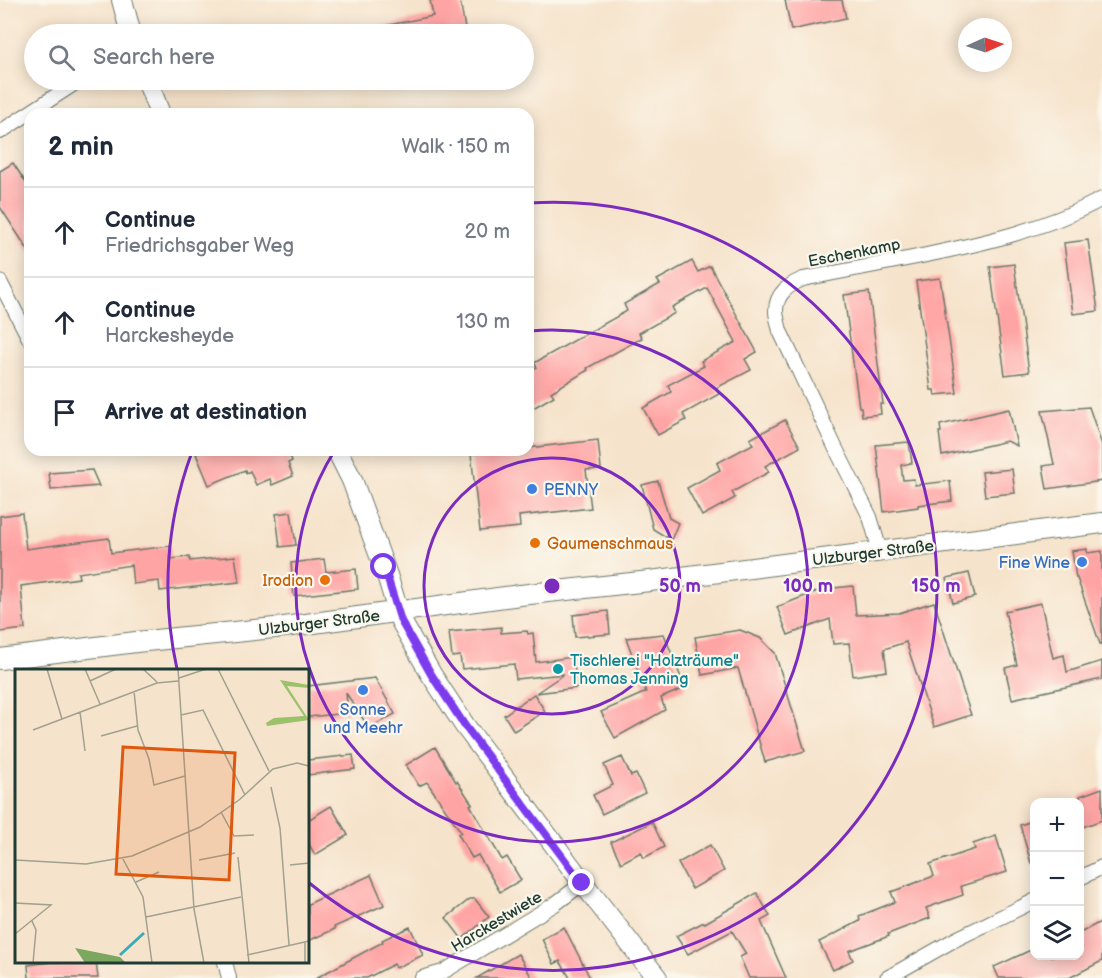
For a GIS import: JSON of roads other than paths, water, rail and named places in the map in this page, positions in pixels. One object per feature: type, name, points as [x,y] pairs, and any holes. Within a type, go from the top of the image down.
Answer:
[{"type":"main road","points":[[122,0],[128,24]]},
{"type":"main road","points":[[151,90],[158,108]]},
{"type":"main road","points":[[340,456],[387,575],[401,621],[449,704],[582,883],[657,978]]},
{"type":"main road","name":"Ulzburger Straße","points":[[0,659],[284,627],[520,595],[650,581],[1102,523]]},
{"type":"street","points":[[37,108],[65,90]]},
{"type":"street","points":[[0,132],[24,116]]},
{"type":"street","name":"Eschenkamp","points":[[880,551],[870,517],[834,447],[780,331],[776,310],[781,293],[791,284],[803,279],[1015,235],[1102,200]]},
{"type":"street","points":[[0,282],[24,328]]},
{"type":"street","points":[[1084,876],[1102,867]]},
{"type":"street","name":"Harckestwiete","points":[[422,978],[443,972],[555,904],[582,883]]},
{"type":"street","points":[[887,978],[954,940],[1030,903]]},
{"type":"street","points":[[225,963],[229,978]]},
{"type":"place","name":"PENNY","points":[[532,489]]},
{"type":"place","name":"Gaumenschmaus","points":[[535,543]]},
{"type":"place","name":"Fine Wine","points":[[1082,562]]},
{"type":"place","name":"Irodion","points":[[325,580]]},
{"type":"place","name":"Tischlerei \"Holzträume\" Thomas Jenning","points":[[558,669]]},
{"type":"place","name":"Sonne und Meehr","points":[[363,690]]}]
